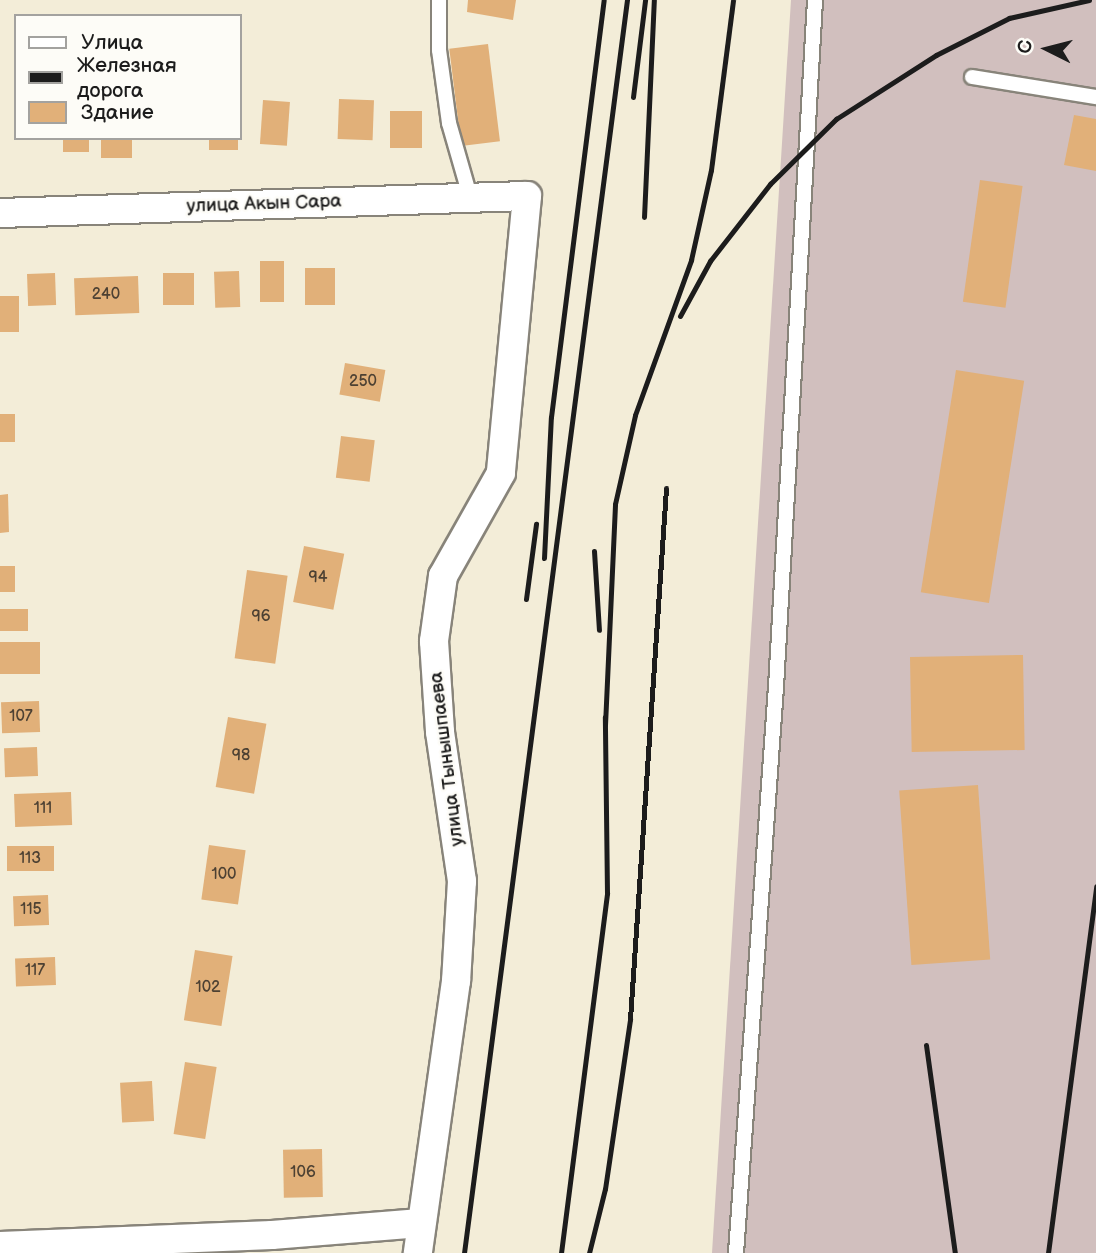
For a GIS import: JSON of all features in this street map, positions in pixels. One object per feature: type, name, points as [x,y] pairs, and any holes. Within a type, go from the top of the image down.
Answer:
[{"type":"street","name":"улица Акын Сара","points":[[0,213],[527,196]]},
{"type":"street","name":"улица Тынышпаева","points":[[418,1253],[456,981],[462,881],[440,732],[434,641],[443,576],[501,473],[527,196]]},
{"type":"street","points":[[0,1246],[272,1236],[421,1223]]},
{"type":"lane","points":[[439,0],[439,50],[449,123],[470,196]]},
{"type":"lane","points":[[736,1253],[776,687],[815,0]]},
{"type":"lane","points":[[972,77],[1096,97]]},
{"type":"shaded area","points":[[791,0],[1096,0],[1096,1253],[712,1253]]},
{"type":"building","points":[[468,0],[516,0],[513,20],[467,12]]},
{"type":"building","points":[[488,44],[500,141],[461,146],[449,49]]},
{"type":"building","points":[[339,99],[374,100],[373,140],[338,139]]},
{"type":"building","points":[[263,100],[290,102],[287,146],[260,144]]},
{"type":"building","points":[[390,111],[422,111],[422,148],[390,148]]},
{"type":"building","points":[[1074,115],[1096,119],[1096,171],[1064,165]]},
{"type":"building","points":[[63,140],[89,140],[89,152],[63,152]]},
{"type":"building","points":[[101,140],[132,140],[132,158],[101,158]]},
{"type":"building","points":[[209,140],[238,140],[238,150],[209,150]]},
{"type":"building","points":[[980,180],[1023,186],[1005,308],[963,302]]},
{"type":"building","points":[[260,261],[284,261],[284,302],[260,302]]},
{"type":"building","points":[[305,268],[335,268],[335,305],[305,305]]},
{"type":"building","points":[[239,271],[240,307],[215,308],[214,272]]},
{"type":"building","points":[[55,273],[56,305],[28,306],[27,274]]},
{"type":"building","points":[[163,273],[194,273],[194,305],[163,305]]},
{"type":"building","points":[[138,276],[139,313],[75,315],[74,278]]},
{"type":"building","points":[[0,296],[19,296],[19,332],[0,332]]},
{"type":"building","points":[[345,363],[385,370],[380,402],[339,395]]},
{"type":"building","points":[[956,370],[1024,381],[989,603],[921,592]]},
{"type":"building","points":[[0,414],[15,414],[15,442],[0,442]]},
{"type":"building","points":[[341,436],[375,440],[370,482],[336,478]]},
{"type":"building","points":[[8,494],[9,532],[0,533],[0,495]]},
{"type":"building","points":[[304,546],[344,554],[333,610],[293,602]]},
{"type":"building","points":[[0,566],[15,566],[15,592],[0,592]]},
{"type":"building","points":[[247,570],[288,576],[275,664],[235,658]]},
{"type":"building","points":[[0,609],[28,609],[28,631],[0,631]]},
{"type":"building","points":[[0,642],[40,642],[40,674],[0,674]]},
{"type":"building","points":[[1023,655],[1025,750],[912,752],[910,657]]},
{"type":"building","points":[[39,701],[40,732],[2,733],[1,702]]},
{"type":"building","points":[[228,717],[266,724],[254,794],[216,787]]},
{"type":"building","points":[[37,747],[38,776],[5,777],[4,748]]},
{"type":"building","points":[[978,785],[990,960],[911,965],[899,791]]},
{"type":"building","points":[[71,792],[72,825],[15,827],[14,794]]},
{"type":"building","points":[[209,845],[246,850],[238,905],[201,899]]},
{"type":"building","points":[[7,846],[54,846],[54,871],[7,871]]},
{"type":"building","points":[[48,895],[49,925],[14,926],[13,896]]},
{"type":"building","points":[[195,950],[233,956],[221,1026],[184,1020]]},
{"type":"building","points":[[55,957],[56,985],[16,986],[15,958]]},
{"type":"building","points":[[185,1062],[217,1067],[205,1139],[174,1134]]},
{"type":"building","points":[[152,1081],[154,1121],[122,1123],[120,1083]]},
{"type":"building","points":[[322,1149],[323,1197],[284,1198],[283,1150]]},
{"type":"railway","points":[[544,558],[551,417],[604,0]]},
{"type":"railway","points":[[464,1253],[627,0]]},
{"type":"railway","points":[[633,97],[645,0]]},
{"type":"railway","points":[[644,217],[654,0]]},
{"type":"railway","points":[[605,725],[615,504],[635,415],[691,260],[711,170],[733,0]]},
{"type":"railway","points":[[680,316],[710,261],[770,184],[836,119],[936,55],[1009,18],[1089,0]]},
{"type":"railway","points":[[589,1253],[605,1189],[630,1019],[666,488]]},
{"type":"railway","points":[[526,599],[536,524]]},
{"type":"railway","points":[[594,551],[599,630]]},
{"type":"railway","points":[[561,1253],[607,893],[605,717]]},
{"type":"railway","points":[[1048,1253],[1096,886]]},
{"type":"railway","points":[[926,1045],[955,1253]]}]
